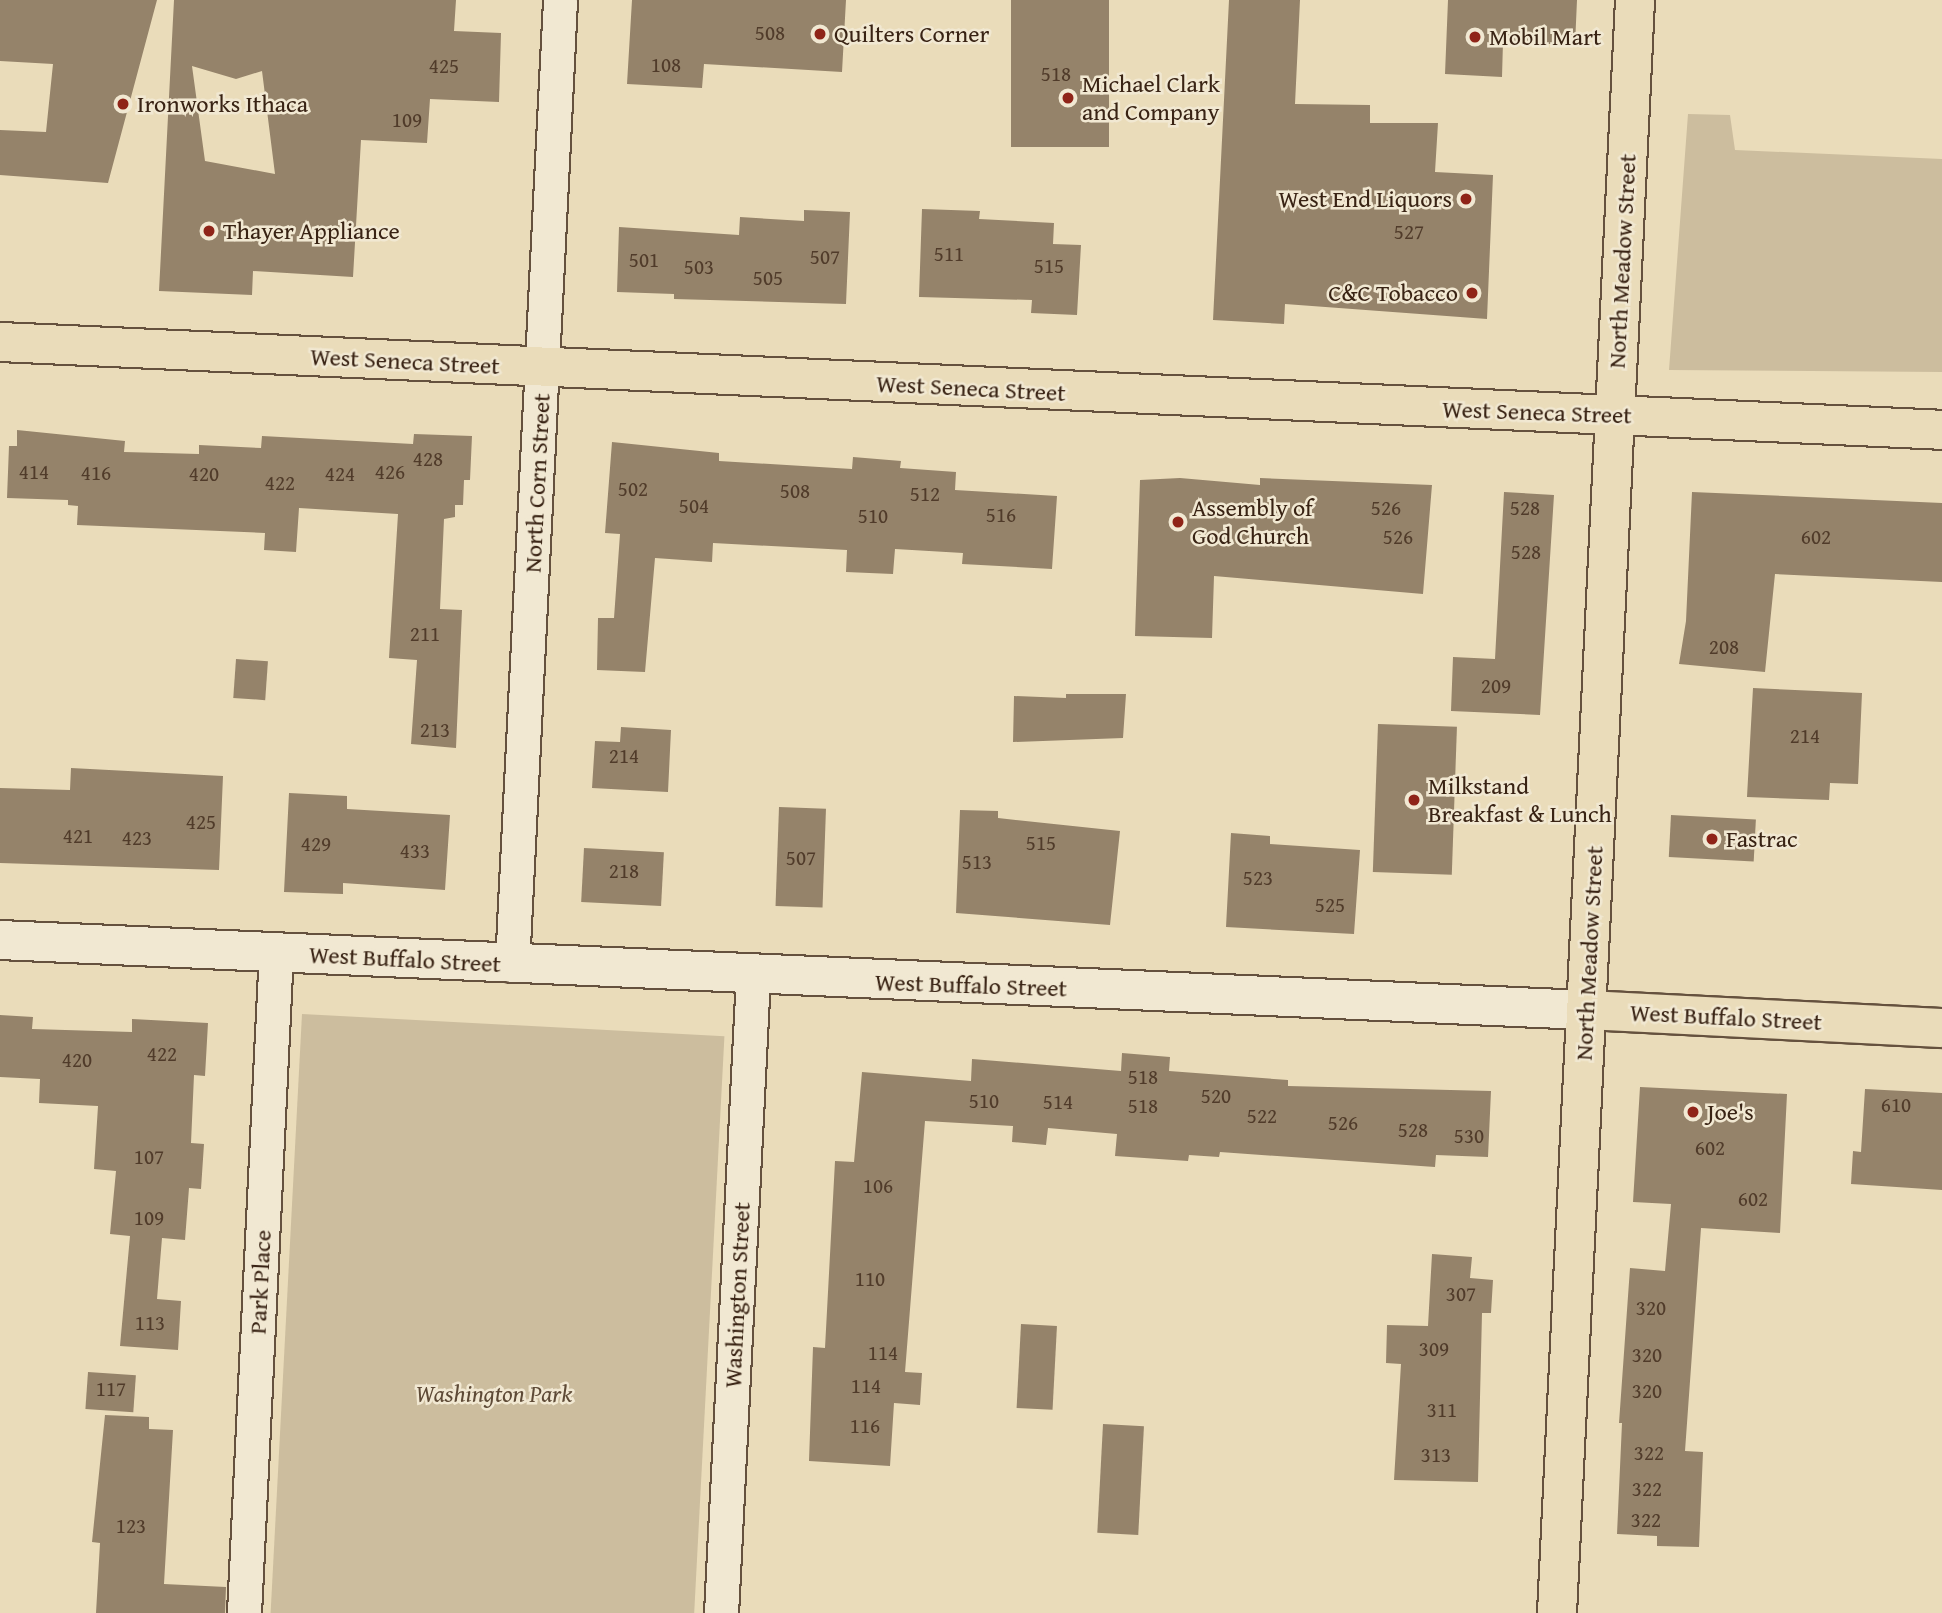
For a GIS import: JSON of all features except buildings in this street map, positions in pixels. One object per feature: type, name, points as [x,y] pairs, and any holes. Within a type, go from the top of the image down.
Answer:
[{"type":"main road","name":"North Meadow Street","points":[[1557,1613],[1635,0]]},
{"type":"main road","name":"West Seneca Street","points":[[0,342],[1942,430]]},
{"type":"main road","name":"West Buffalo Street","points":[[1586,1010],[1942,1028]]},
{"type":"street","name":"North Corn Street","points":[[512,965],[560,0]]},
{"type":"street","name":"West Buffalo Street","points":[[0,940],[753,976],[1586,1010]]},
{"type":"street","name":"Park Place","points":[[244,1613],[276,952]]},
{"type":"street","name":"Washington Street","points":[[721,1613],[753,976]]},
{"type":"green space","points":[[1688,114],[1730,115],[1735,150],[1942,159],[1942,372],[1669,370]]},
{"type":"green space","name":"Washington Park","points":[[302,1014],[724,1036],[694,1613],[271,1613]]},
{"type":"place","name":"Quilters Corner","points":[[820,34]]},
{"type":"place","name":"Mobil Mart","points":[[1475,37]]},
{"type":"place","name":"Michael Clark and Company","points":[[1068,98]]},
{"type":"place","name":"Ironworks Ithaca","points":[[123,104]]},
{"type":"place","name":"West End Liquors","points":[[1466,199]]},
{"type":"place","name":"Thayer Appliance","points":[[209,231]]},
{"type":"place","name":"C&C Tobacco","points":[[1472,293]]},
{"type":"place","name":"Assembly of God Church","points":[[1178,522]]},
{"type":"place","name":"Milkstand Breakfast & Lunch","points":[[1414,800]]},
{"type":"place","name":"Fastrac","points":[[1712,839]]},
{"type":"place","name":"Joe's","points":[[1693,1112]]}]
